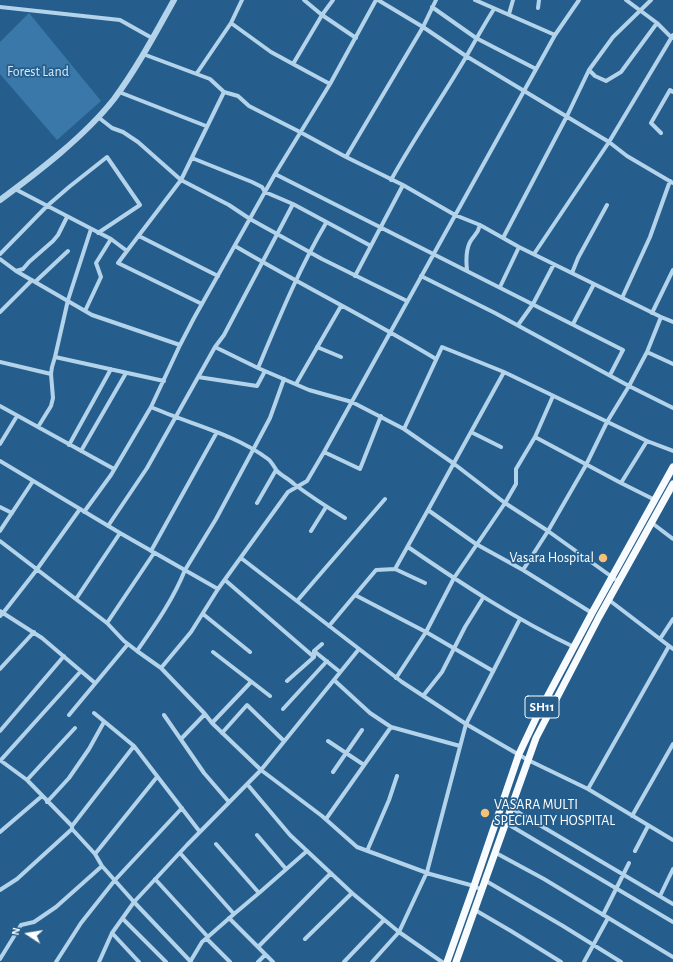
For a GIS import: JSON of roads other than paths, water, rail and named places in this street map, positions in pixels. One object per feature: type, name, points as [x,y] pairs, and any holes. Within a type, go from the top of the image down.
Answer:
[{"type":"main road","name":"SH11","points":[[447,962],[519,754],[537,716],[592,612],[673,467]]},
{"type":"main road","name":"SH11","points":[[456,962],[536,738],[609,600],[673,484]]},
{"type":"street","points":[[0,200],[87,129],[98,117],[132,74],[174,0]]},
{"type":"street","points":[[197,73],[231,23],[242,0]]},
{"type":"street","points":[[293,64],[322,16],[334,0]]},
{"type":"street","points":[[95,683],[34,632],[1,613],[114,469],[151,407],[180,345],[202,304],[275,174],[330,84],[377,0],[424,26],[466,56],[609,142],[627,156],[671,182],[650,237],[622,298]]},
{"type":"street","points":[[346,157],[424,26],[436,0]]},
{"type":"street","points":[[475,0],[555,35]]},
{"type":"street","points":[[508,14],[513,0]]},
{"type":"street","points":[[538,8],[539,0]]},
{"type":"street","points":[[161,668],[191,632],[218,589],[288,492],[307,481],[555,35],[579,0]]},
{"type":"street","points":[[534,254],[609,142],[672,37],[657,23],[626,0]]},
{"type":"street","points":[[503,238],[589,70],[613,37],[650,0]]},
{"type":"street","points":[[307,1],[322,16],[356,38]]},
{"type":"street","points":[[0,6],[120,20],[152,38]]},
{"type":"street","points":[[432,7],[476,38],[536,69]]},
{"type":"street","points":[[391,180],[409,146],[494,9]]},
{"type":"street","points":[[231,23],[271,52],[330,84]]},
{"type":"street","points":[[589,70],[595,76],[606,81],[621,72],[657,23]]},
{"type":"street","points":[[143,54],[210,79],[224,92],[238,96],[249,106],[403,185],[455,215],[480,225],[519,248],[673,322]]},
{"type":"street","points":[[661,133],[651,123],[670,90],[673,92]]},
{"type":"street","points":[[119,92],[206,126]]},
{"type":"street","points":[[202,304],[118,263],[181,180],[206,126],[224,92]]},
{"type":"street","points":[[98,117],[112,128],[123,132],[138,142],[181,180],[229,205],[277,235],[407,301]]},
{"type":"street","points":[[0,254],[47,206],[107,157],[140,205],[98,233]]},
{"type":"street","points":[[192,158],[252,182],[262,187],[265,192],[293,204],[371,246]]},
{"type":"street","points":[[275,174],[434,253],[623,350],[610,375]]},
{"type":"street","points":[[356,276],[403,185]]},
{"type":"street","points":[[15,189],[111,239],[127,251]]},
{"type":"street","points":[[108,526],[147,468],[215,347],[224,335],[293,204]]},
{"type":"street","points":[[572,273],[578,258],[607,205]]},
{"type":"street","points":[[16,271],[23,269],[53,241],[68,217]]},
{"type":"street","points":[[258,368],[296,279],[309,252],[326,223]]},
{"type":"street","points":[[466,270],[466,261],[470,242],[479,231],[480,225]]},
{"type":"street","points":[[38,426],[51,406],[53,398],[51,374],[68,300],[91,229]]},
{"type":"street","points":[[139,236],[218,276]]},
{"type":"street","points":[[85,311],[101,277],[96,263],[111,239]]},
{"type":"street","points":[[235,246],[262,262],[296,279],[340,306],[390,332],[436,360]]},
{"type":"street","points":[[500,287],[519,248]]},
{"type":"street","points":[[0,312],[68,251]]},
{"type":"street","points":[[0,259],[16,271],[92,315],[180,345]]},
{"type":"street","points":[[518,325],[533,304],[554,264]]},
{"type":"street","points":[[652,313],[673,270]]},
{"type":"street","points":[[421,276],[518,325],[629,386],[673,408]]},
{"type":"street","points":[[573,324],[594,284]]},
{"type":"street","points":[[296,384],[340,306]]},
{"type":"street","points":[[523,570],[548,531],[586,465],[607,422],[629,386],[647,352],[661,317]]},
{"type":"street","points":[[215,347],[264,371],[309,390],[352,402],[404,429],[453,463],[504,503],[548,531],[619,582]]},
{"type":"street","points":[[317,347],[341,357]]},
{"type":"street","points":[[404,429],[442,347],[504,372],[647,441],[673,451]]},
{"type":"street","points":[[647,352],[673,364]]},
{"type":"street","points":[[55,357],[164,381]]},
{"type":"street","points":[[0,362],[51,374]]},
{"type":"street","points":[[69,445],[110,369]]},
{"type":"street","points":[[198,377],[256,386],[264,371]]},
{"type":"street","points":[[395,570],[504,372]]},
{"type":"street","points":[[81,451],[126,373]]},
{"type":"street","points":[[137,651],[164,612],[179,584],[184,570],[216,519],[270,418],[284,379]]},
{"type":"street","points":[[396,678],[426,632],[454,578],[516,484],[516,469],[535,437],[553,396]]},
{"type":"street","points":[[0,406],[114,469]]},
{"type":"street","points":[[151,407],[175,418],[217,432],[253,450],[273,463],[276,470],[297,486],[326,507],[345,518]]},
{"type":"street","points":[[0,444],[17,416]]},
{"type":"street","points":[[324,452],[360,469],[381,416]]},
{"type":"street","points":[[107,623],[153,552],[217,432]]},
{"type":"street","points":[[471,432],[501,447]]},
{"type":"street","points":[[535,437],[655,500]]},
{"type":"street","points":[[621,483],[647,441]]},
{"type":"street","points":[[0,461],[108,526],[218,589]]},
{"type":"street","points":[[257,504],[276,470]]},
{"type":"street","points":[[0,531],[33,481]]},
{"type":"street","points":[[297,601],[385,499]]},
{"type":"street","points":[[0,506],[12,513]]},
{"type":"street","points":[[311,531],[326,507]]},
{"type":"street","points":[[428,510],[476,544],[523,570],[592,612]]},
{"type":"street","points":[[652,523],[673,539]]},
{"type":"street","points":[[76,599],[120,533]]},
{"type":"street","points":[[0,540],[36,570],[107,623],[128,644],[161,668],[212,723],[261,770],[326,819],[357,847],[482,890]]},
{"type":"street","points":[[408,547],[483,598],[542,632],[574,647]]},
{"type":"street","points":[[241,558],[396,678],[423,696],[466,724],[528,760],[588,789],[673,840]]},
{"type":"street","points":[[329,626],[376,570],[395,570],[425,583]]},
{"type":"street","points":[[225,580],[314,657]]},
{"type":"street","points":[[355,595],[426,632],[493,671]]},
{"type":"street","points":[[423,696],[442,672],[465,627],[483,598]]},
{"type":"street","points":[[609,600],[673,649]]},
{"type":"street","points":[[203,614],[250,652]]},
{"type":"street","points":[[372,962],[399,932],[427,872],[466,724],[520,619]]},
{"type":"street","points":[[660,639],[673,619]]},
{"type":"street","points":[[0,669],[34,632]]},
{"type":"street","points":[[69,714],[128,644]]},
{"type":"street","points":[[287,681],[314,657],[314,651],[322,644]]},
{"type":"street","points":[[588,789],[669,646]]},
{"type":"street","points":[[99,962],[112,933],[134,902],[261,770],[359,649]]},
{"type":"street","points":[[314,651],[340,672]]},
{"type":"street","points":[[213,652],[270,696]]},
{"type":"street","points":[[0,731],[64,656]]},
{"type":"street","points":[[283,709],[327,661]]},
{"type":"street","points":[[81,671],[0,760],[27,780],[95,854],[102,866],[134,902],[190,962],[202,942],[307,851]]},
{"type":"street","points":[[334,680],[370,713],[391,727],[460,746]]},
{"type":"street","points":[[212,723],[251,682]]},
{"type":"street","points":[[222,733],[247,705],[284,741]]},
{"type":"street","points":[[94,713],[134,746],[200,832]]},
{"type":"street","points":[[181,739],[205,714]]},
{"type":"street","points":[[164,715],[204,773],[229,802]]},
{"type":"street","points":[[47,802],[69,778],[89,750],[104,722]]},
{"type":"street","points":[[326,819],[391,727]]},
{"type":"street","points":[[27,780],[75,728]]},
{"type":"street","points":[[333,772],[362,730]]},
{"type":"street","points":[[328,741],[364,765]]},
{"type":"street","points":[[632,816],[673,744]]},
{"type":"street","points":[[0,890],[17,878],[72,828],[134,746]]},
{"type":"street","points":[[367,851],[389,800],[397,776]]},
{"type":"street","points":[[95,854],[158,777]]},
{"type":"street","points":[[247,784],[290,835],[352,893],[399,932],[442,962]]},
{"type":"street","points":[[0,832],[42,796]]},
{"type":"street","points":[[56,962],[115,880],[182,808]]},
{"type":"street","points":[[511,808],[673,904]]},
{"type":"street","points":[[506,824],[673,922]]},
{"type":"street","points":[[635,851],[648,826]]},
{"type":"street","points":[[257,835],[286,869]]},
{"type":"street","points":[[216,844],[259,893]]},
{"type":"street","points":[[180,853],[234,914]]},
{"type":"street","points":[[496,853],[544,879],[673,957]]},
{"type":"street","points":[[603,915],[629,864]]},
{"type":"street","points":[[0,959],[21,925],[34,922],[56,908],[102,866]]},
{"type":"street","points":[[660,896],[673,869]]},
{"type":"street","points":[[258,947],[331,873]]},
{"type":"street","points":[[155,879],[230,962]]},
{"type":"street","points":[[486,881],[621,962]]},
{"type":"street","points":[[305,939],[352,893]]},
{"type":"street","points":[[475,910],[561,962]]},
{"type":"street","points":[[229,918],[273,962]]},
{"type":"street","points":[[584,962],[608,918]]},
{"type":"street","points":[[122,919],[166,962]]},
{"type":"street","points":[[344,962],[384,920]]},
{"type":"street","points":[[112,933],[139,962]]},
{"type":"street","points":[[258,962],[265,955]]},
{"type":"place","name":"Vasara Hospital","points":[[603,558]]},
{"type":"place","name":"VASARA MULTI SPECIALITY HOSPITAL","points":[[485,813]]},
{"type":"park label","name":"Forest Land","points":[[38,72]]}]
